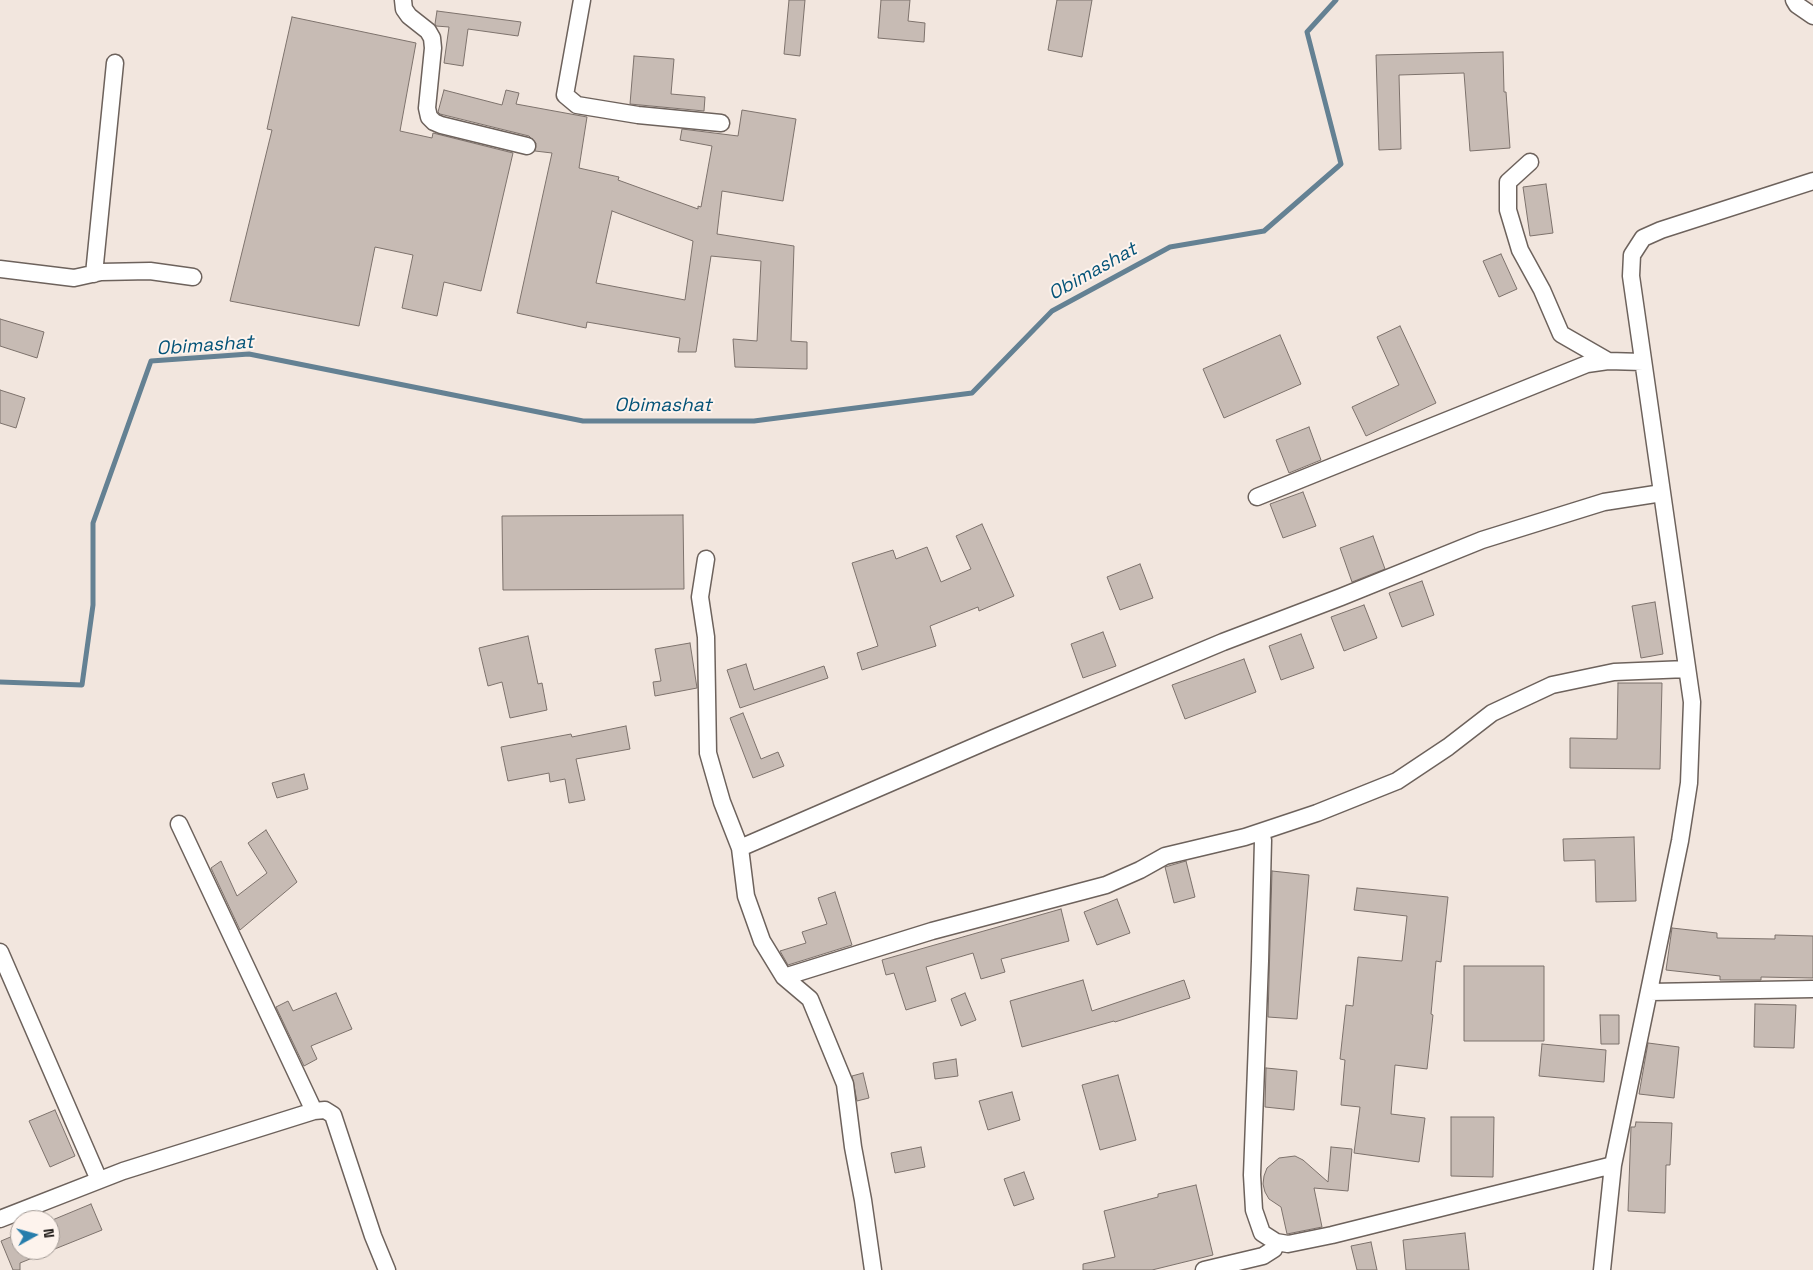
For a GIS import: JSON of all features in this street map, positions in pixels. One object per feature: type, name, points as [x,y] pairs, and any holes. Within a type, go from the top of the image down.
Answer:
[{"type":"street","points":[[403,0],[404,9],[409,16],[428,32],[432,38],[433,48],[427,108],[429,117],[441,125],[527,146]]},
{"type":"street","points":[[582,0],[566,96],[577,105],[638,115],[721,123]]},
{"type":"street","points":[[1794,0],[1796,5],[1813,16]]},
{"type":"street","points":[[94,274],[116,63]]},
{"type":"street","points":[[1530,162],[1508,182],[1508,210],[1520,250],[1542,290],[1561,334],[1608,361]]},
{"type":"street","points":[[1602,1270],[1613,1165],[1680,841],[1688,783],[1692,702],[1631,276],[1632,255],[1643,238],[1661,230],[1813,181]]},
{"type":"street","points":[[0,268],[74,278],[94,274],[150,271],[193,277]]},
{"type":"street","points":[[1257,497],[1587,364],[1608,361],[1643,362]]},
{"type":"street","points":[[740,848],[994,738],[1223,642],[1482,540],[1604,502],[1662,493]]},
{"type":"street","points":[[706,559],[700,597],[706,638],[708,753],[722,802],[740,848],[746,896],[762,941],[784,977],[810,999],[846,1084],[853,1147],[873,1270]]},
{"type":"street","points":[[784,977],[932,931],[1106,886],[1166,856],[1245,837],[1317,812],[1397,781],[1448,747],[1492,713],[1552,685],[1614,672],[1687,668]]},
{"type":"street","points":[[179,824],[314,1111]]},
{"type":"street","points":[[1263,840],[1252,1175],[1254,1210],[1262,1233],[1276,1242],[1288,1244],[1332,1235],[1613,1165]]},
{"type":"street","points":[[0,952],[99,1180]]},
{"type":"street","points":[[1650,992],[1813,989]]},
{"type":"street","points":[[0,1219],[99,1180],[314,1111],[326,1110],[333,1115],[373,1236],[387,1270]]},
{"type":"street","points":[[1204,1270],[1263,1256],[1274,1248],[1276,1242]]},
{"type":"building","points":[[789,0],[805,0],[800,56],[784,54]]},
{"type":"building","points":[[881,0],[910,0],[908,21],[925,23],[924,42],[878,38]]},
{"type":"building","points":[[1057,0],[1092,0],[1082,57],[1048,50]]},
{"type":"building","points":[[437,11],[521,22],[518,36],[468,29],[463,66],[444,63],[449,27],[436,26]]},
{"type":"building","points":[[292,17],[416,43],[400,131],[432,138],[433,133],[513,153],[481,291],[444,282],[437,316],[402,308],[413,255],[375,247],[359,326],[230,301],[272,130],[267,129]]},
{"type":"building","points":[[1503,52],[1504,92],[1506,92],[1510,148],[1470,151],[1464,73],[1399,75],[1401,149],[1379,150],[1376,55]]},
{"type":"building","points":[[634,56],[674,59],[671,94],[705,97],[704,111],[630,104]]},
{"type":"building","points":[[444,90],[502,105],[506,90],[519,93],[516,104],[587,117],[579,168],[619,177],[618,180],[698,209],[698,206],[701,207],[712,146],[680,140],[682,129],[738,136],[742,110],[796,119],[783,201],[722,191],[717,234],[794,246],[791,341],[807,342],[807,369],[735,367],[733,339],[757,341],[761,261],[711,256],[696,352],[678,352],[680,338],[587,322],[586,328],[517,313],[552,153],[535,151],[536,143],[529,136],[438,112]],"holes":[[[612,211],[693,241],[685,300],[596,283]]]},
{"type":"building","points":[[1546,184],[1553,233],[1530,236],[1523,187]]},
{"type":"building","points":[[1501,254],[1517,289],[1499,297],[1483,261]]},
{"type":"building","points":[[0,319],[44,332],[37,358],[0,346]]},
{"type":"building","points":[[1400,326],[1436,403],[1366,436],[1352,407],[1399,385],[1377,337]]},
{"type":"building","points":[[1280,335],[1301,384],[1224,418],[1203,369]]},
{"type":"building","points":[[0,390],[25,398],[16,428],[0,423]]},
{"type":"building","points":[[1309,427],[1321,460],[1289,473],[1276,440]]},
{"type":"building","points":[[1303,492],[1316,526],[1283,538],[1270,504]]},
{"type":"building","points":[[683,515],[684,589],[503,590],[502,516]]},
{"type":"building","points":[[982,524],[1014,596],[979,611],[978,607],[930,626],[936,646],[862,670],[857,653],[878,646],[852,563],[893,550],[896,559],[927,547],[941,582],[971,569],[956,536]]},
{"type":"building","points":[[1373,536],[1385,569],[1352,582],[1340,548]]},
{"type":"building","points":[[1140,564],[1153,598],[1120,610],[1107,577]]},
{"type":"building","points":[[1422,581],[1434,615],[1402,627],[1389,593]]},
{"type":"building","points":[[1655,602],[1663,654],[1641,658],[1632,606]]},
{"type":"building","points":[[1364,605],[1377,638],[1344,651],[1331,617]]},
{"type":"building","points":[[1103,632],[1116,666],[1083,678],[1071,644]]},
{"type":"building","points":[[1301,634],[1314,668],[1281,680],[1269,646]]},
{"type":"building","points":[[528,636],[538,684],[542,683],[547,710],[510,718],[502,682],[488,686],[479,648]]},
{"type":"building","points":[[690,643],[697,688],[655,696],[653,682],[661,681],[655,649]]},
{"type":"building","points":[[1244,659],[1256,692],[1185,719],[1172,685]]},
{"type":"building","points":[[746,664],[754,690],[824,666],[828,678],[740,708],[727,670]]},
{"type":"building","points":[[1618,683],[1662,683],[1660,769],[1570,768],[1570,738],[1617,739]]},
{"type":"building","points":[[743,713],[761,759],[778,752],[784,766],[753,778],[730,718]]},
{"type":"building","points":[[626,726],[630,749],[576,759],[585,800],[569,803],[565,779],[550,782],[549,773],[508,781],[501,747],[571,734],[572,737]]},
{"type":"building","points":[[304,774],[308,789],[277,798],[272,783]]},
{"type":"building","points":[[266,830],[297,882],[240,930],[211,868],[221,861],[237,896],[267,873],[248,843]]},
{"type":"building","points":[[1634,837],[1636,901],[1596,902],[1595,860],[1564,861],[1563,839]]},
{"type":"building","points":[[1186,861],[1195,897],[1174,903],[1165,867]]},
{"type":"building","points":[[1272,871],[1309,875],[1297,1019],[1268,1017]]},
{"type":"building","points":[[1357,888],[1448,897],[1441,962],[1436,961],[1427,1069],[1395,1065],[1391,1114],[1425,1118],[1419,1162],[1354,1153],[1360,1107],[1341,1105],[1345,1060],[1340,1059],[1346,1005],[1353,1006],[1358,957],[1402,961],[1407,916],[1354,910]]},
{"type":"building","points":[[835,892],[852,945],[788,965],[780,951],[806,943],[802,932],[827,924],[818,898]]},
{"type":"building","points":[[1117,899],[1130,933],[1097,945],[1084,912]]},
{"type":"building","points":[[1061,909],[1069,941],[1001,959],[1005,972],[981,979],[973,953],[926,967],[936,1001],[906,1010],[894,973],[886,975],[882,960]]},
{"type":"building","points":[[1672,928],[1717,933],[1717,938],[1775,939],[1775,935],[1813,936],[1813,978],[1761,977],[1761,980],[1720,980],[1720,976],[1666,970]]},
{"type":"building","points":[[1464,966],[1544,966],[1544,1041],[1464,1041]]},
{"type":"building","points":[[1083,980],[1092,1011],[1184,980],[1190,998],[1115,1022],[1022,1047],[1010,1001]]},
{"type":"building","points":[[336,993],[352,1029],[311,1046],[317,1059],[304,1066],[276,1007],[288,1001],[293,1011]]},
{"type":"building","points":[[965,993],[976,1020],[961,1026],[951,999]]},
{"type":"building","points":[[1755,1004],[1796,1005],[1794,1048],[1754,1047]]},
{"type":"building","points":[[1600,1015],[1619,1015],[1619,1044],[1601,1044]]},
{"type":"building","points":[[1648,1043],[1679,1047],[1674,1098],[1639,1094]]},
{"type":"building","points":[[1542,1044],[1606,1050],[1604,1082],[1539,1076]]},
{"type":"building","points":[[956,1059],[958,1076],[935,1079],[933,1063]]},
{"type":"building","points":[[1266,1068],[1297,1071],[1294,1110],[1265,1107]]},
{"type":"building","points":[[863,1073],[869,1098],[857,1101],[852,1076]]},
{"type":"building","points":[[1118,1075],[1136,1140],[1100,1150],[1082,1085]]},
{"type":"building","points":[[1012,1092],[1020,1120],[988,1130],[979,1101]]},
{"type":"building","points":[[55,1110],[75,1156],[50,1167],[29,1121]]},
{"type":"building","points":[[1451,1117],[1494,1117],[1493,1177],[1451,1176]]},
{"type":"building","points":[[1636,1122],[1672,1123],[1670,1165],[1666,1165],[1665,1213],[1628,1211],[1631,1127],[1635,1127]]},
{"type":"building","points":[[921,1147],[925,1167],[895,1173],[891,1153]]},
{"type":"building","points":[[1331,1147],[1352,1149],[1348,1191],[1314,1188],[1322,1227],[1287,1234],[1281,1207],[1269,1199],[1265,1192],[1263,1184],[1267,1168],[1279,1158],[1295,1156],[1303,1160],[1328,1182]]},
{"type":"building","points":[[1024,1172],[1034,1199],[1014,1206],[1004,1179]]},
{"type":"building","points":[[1196,1185],[1213,1255],[1152,1270],[1083,1270],[1083,1264],[1115,1257],[1104,1211],[1158,1197],[1158,1194]]},
{"type":"building","points":[[91,1204],[102,1230],[60,1247],[60,1217]]},
{"type":"building","points":[[1465,1233],[1469,1270],[1406,1270],[1403,1240]]},
{"type":"building","points":[[10,1237],[10,1260],[27,1260],[20,1263],[20,1270],[13,1270],[1,1241]]},
{"type":"building","points":[[1371,1242],[1377,1270],[1357,1270],[1351,1246]]},
{"type":"waterway","name":"Obimashat","points":[[0,682],[82,685],[93,605],[93,523],[151,361],[249,354],[583,421],[754,421],[972,393],[1052,311],[1170,247],[1264,231],[1341,164],[1307,32],[1336,0]]}]
